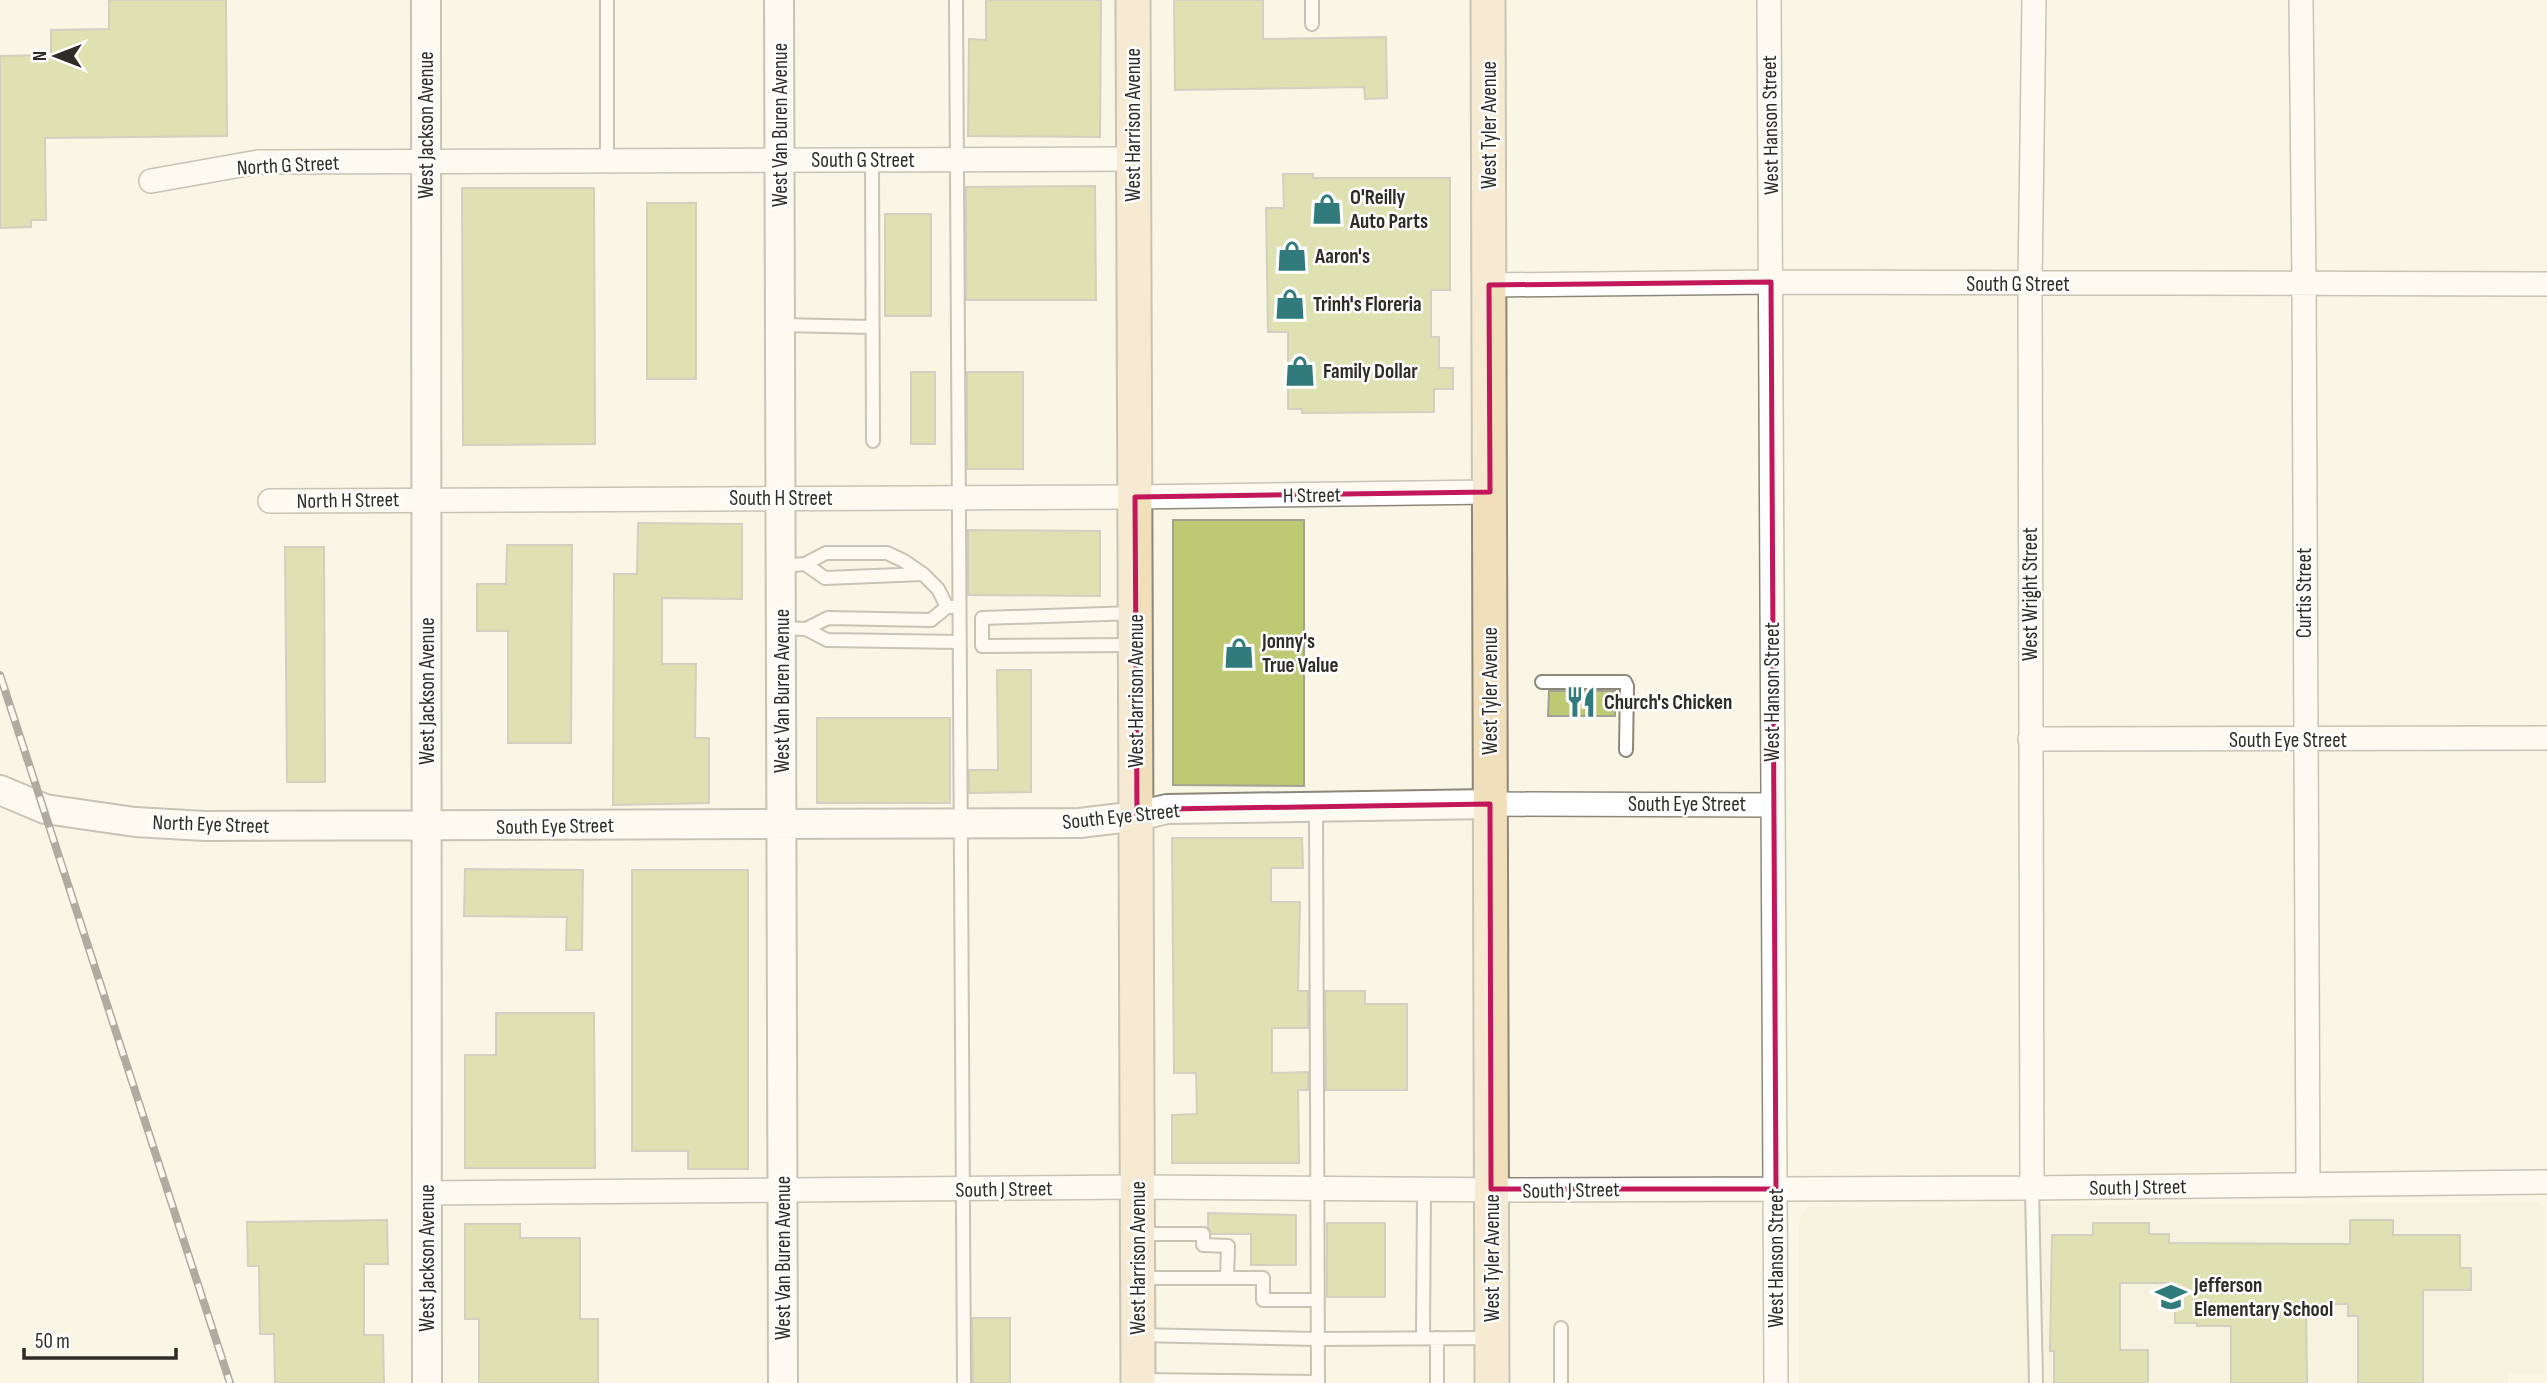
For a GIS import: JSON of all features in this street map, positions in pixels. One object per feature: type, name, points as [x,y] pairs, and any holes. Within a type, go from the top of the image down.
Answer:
[{"type":"main road","name":"West Harrison Avenue","points":[[1133,0],[1138,1382]]},
{"type":"main road","name":"West Tyler Avenue","points":[[1488,0],[1492,1383]]},
{"type":"street","name":"West Jackson Avenue","points":[[426,0],[428,1383]]},
{"type":"street","name":"West Van Buren Avenue","points":[[779,0],[782,498],[793,565],[794,628],[782,824],[783,1383]]},
{"type":"street","name":"West Hanson Street","points":[[1769,0],[1776,1383]]},
{"type":"street","name":"West Wright Street","points":[[2032,1188],[2030,284],[2034,0]]},
{"type":"street","name":"Curtis Street","points":[[2301,0],[2308,1185]]},
{"type":"street","name":"South G Street","points":[[425,162],[1133,159]]},
{"type":"street","name":"North G Street","points":[[151,181],[258,162],[425,162]]},
{"type":"street","name":"South G Street","points":[[1489,285],[1771,282],[2547,284]]},
{"type":"street","name":"H Street","points":[[1135,497],[1490,492]]},
{"type":"street","name":"South H Street","points":[[427,499],[1135,497]]},
{"type":"street","name":"North H Street","points":[[270,501],[427,499]]},
{"type":"street","name":"South Eye Street","points":[[2030,739],[2547,738]]},
{"type":"street","name":"North Eye Street","points":[[0,790],[45,809],[135,822],[205,826],[427,827]]},
{"type":"street","name":"South Eye Street","points":[[427,827],[1080,824],[1167,809],[1490,804],[1773,804]]},
{"type":"street","name":"South J Street","points":[[427,1193],[1138,1187],[2032,1188],[2547,1182]]},
{"type":"lane","points":[[607,0],[607,161]]},
{"type":"lane","points":[[956,0],[958,497],[953,607],[959,638],[964,1383]]},
{"type":"lane","points":[[1312,0],[1312,24]]},
{"type":"lane","points":[[872,160],[873,441]]},
{"type":"lane","points":[[781,325],[872,327]]},
{"type":"lane","points":[[793,565],[826,553],[887,553],[923,574],[953,607]]},
{"type":"lane","points":[[793,565],[825,578],[923,574]]},
{"type":"lane","points":[[794,628],[828,618],[931,620],[953,607]]},
{"type":"lane","points":[[982,618],[1136,629],[982,646],[982,618]]},
{"type":"lane","points":[[794,628],[827,640],[959,638],[982,634]]},
{"type":"lane","points":[[1542,682],[1625,682],[1626,750]]},
{"type":"lane","points":[[1138,1382],[1318,1382],[1316,807]]},
{"type":"lane","points":[[2032,1188],[2036,1383]]},
{"type":"lane","points":[[1424,1189],[1430,1338],[1437,1383]]},
{"type":"lane","points":[[1138,1234],[1203,1234],[1203,1245],[1228,1246],[1227,1278]]},
{"type":"lane","points":[[1138,1278],[1263,1278],[1263,1300],[1318,1300]]},
{"type":"lane","points":[[1561,1328],[1561,1383]]},
{"type":"lane","points":[[1138,1335],[1318,1339],[1492,1338]]},
{"type":"highlighted area","points":[[1771,282],[1776,1189],[1491,1189],[1490,804],[1167,809],[1137,816],[1135,497],[1490,492],[1489,285]]},
{"type":"shaded area","name":"Jefferson Elementary School","points":[[2538,1202],[2544,1209],[2544,1374],[2508,1374],[2508,1383],[1799,1383],[1799,1221],[1808,1207]]},
{"type":"building","points":[[109,0],[226,0],[227,136],[45,138],[46,220],[31,220],[31,227],[0,228],[0,56],[51,55],[51,30],[109,29]]},
{"type":"building","points":[[986,0],[1101,0],[1100,137],[968,136],[969,39],[986,40]]},
{"type":"building","points":[[1174,0],[1263,0],[1263,39],[1386,37],[1387,98],[1365,99],[1364,87],[1175,90]]},
{"type":"building","points":[[1283,174],[1313,174],[1313,178],[1450,178],[1450,290],[1431,290],[1431,337],[1439,337],[1439,368],[1453,368],[1453,389],[1434,389],[1434,412],[1302,413],[1302,409],[1288,409],[1288,332],[1268,332],[1266,208],[1284,208]]},
{"type":"building","points":[[1095,186],[1096,300],[966,300],[966,187]]},
{"type":"building","points":[[462,188],[594,188],[595,444],[463,445]]},
{"type":"building","points":[[647,203],[696,203],[696,379],[647,379]]},
{"type":"building","points":[[885,214],[931,214],[931,316],[885,316]]},
{"type":"building","points":[[911,372],[935,372],[935,444],[911,444]]},
{"type":"building","points":[[967,372],[1023,372],[1023,469],[967,469]]},
{"type":"building","name":"Jonny's True Value","points":[[1173,520],[1304,520],[1304,786],[1173,785]]},
{"type":"building","points":[[638,523],[742,524],[742,599],[662,598],[662,664],[696,664],[695,738],[709,738],[709,803],[613,805],[614,574],[637,574]]},
{"type":"building","points":[[968,530],[1100,531],[1100,596],[968,595]]},
{"type":"building","points":[[507,545],[572,545],[571,743],[508,743],[508,631],[477,631],[477,584],[506,584]]},
{"type":"building","points":[[285,547],[324,547],[325,782],[287,782]]},
{"type":"building","points":[[997,670],[1031,670],[1031,792],[969,793],[969,770],[998,770]]},
{"type":"building","name":"Church's Chicken","points":[[1549,691],[1615,691],[1615,716],[1548,716]]},
{"type":"building","points":[[817,718],[950,718],[950,803],[817,803]]},
{"type":"building","points":[[1172,838],[1302,838],[1303,868],[1271,868],[1271,902],[1300,902],[1298,991],[1308,991],[1308,1028],[1272,1028],[1272,1073],[1308,1072],[1308,1090],[1298,1090],[1299,1163],[1172,1163],[1172,1115],[1197,1114],[1196,1073],[1174,1073]]},
{"type":"building","points":[[465,869],[583,870],[582,950],[566,950],[567,917],[464,916]]},
{"type":"building","points":[[632,870],[748,870],[748,1169],[688,1169],[688,1151],[632,1151]]},
{"type":"building","points":[[1325,991],[1365,991],[1365,1004],[1407,1004],[1407,1090],[1326,1090]]},
{"type":"building","points":[[496,1013],[594,1013],[595,1168],[465,1168],[465,1055],[496,1055]]},
{"type":"building","points":[[1208,1213],[1296,1215],[1296,1265],[1251,1265],[1251,1234],[1212,1234],[1208,1227]]},
{"type":"building","points":[[387,1220],[388,1264],[364,1264],[364,1335],[383,1335],[384,1383],[275,1383],[274,1334],[260,1334],[259,1266],[248,1266],[247,1222]]},
{"type":"building","points":[[2350,1220],[2393,1220],[2393,1235],[2460,1235],[2460,1268],[2471,1268],[2471,1290],[2423,1290],[2423,1383],[2358,1383],[2358,1316],[2348,1316],[2348,1304],[2306,1304],[2307,1383],[2231,1383],[2231,1326],[2175,1323],[2175,1283],[2120,1283],[2120,1350],[2148,1350],[2148,1383],[2054,1383],[2054,1351],[2050,1351],[2052,1235],[2093,1235],[2093,1223],[2149,1223],[2149,1234],[2169,1234],[2169,1243],[2350,1244]]},
{"type":"building","points":[[1327,1223],[1385,1223],[1385,1297],[1327,1297]]},
{"type":"building","points":[[465,1224],[520,1224],[520,1238],[580,1238],[580,1319],[598,1319],[598,1383],[479,1383],[479,1319],[465,1319]]},
{"type":"building","points":[[972,1318],[1010,1318],[1010,1383],[973,1383]]},
{"type":"railway","points":[[0,675],[230,1383]]},
{"type":"place","name":"O'Reilly Auto Parts","points":[[1327,209]]},
{"type":"place","name":"Aaron's","points":[[1292,256]]},
{"type":"place","name":"Trinh's Floreria","points":[[1290,304]]},
{"type":"place","name":"Family Dollar","points":[[1300,371]]},
{"type":"place","name":"Jonny's True Value","points":[[1239,653]]},
{"type":"place","name":"Church's Chicken","points":[[1581,702]]},
{"type":"place","name":"Jefferson Elementary School","points":[[2171,1297]]}]
